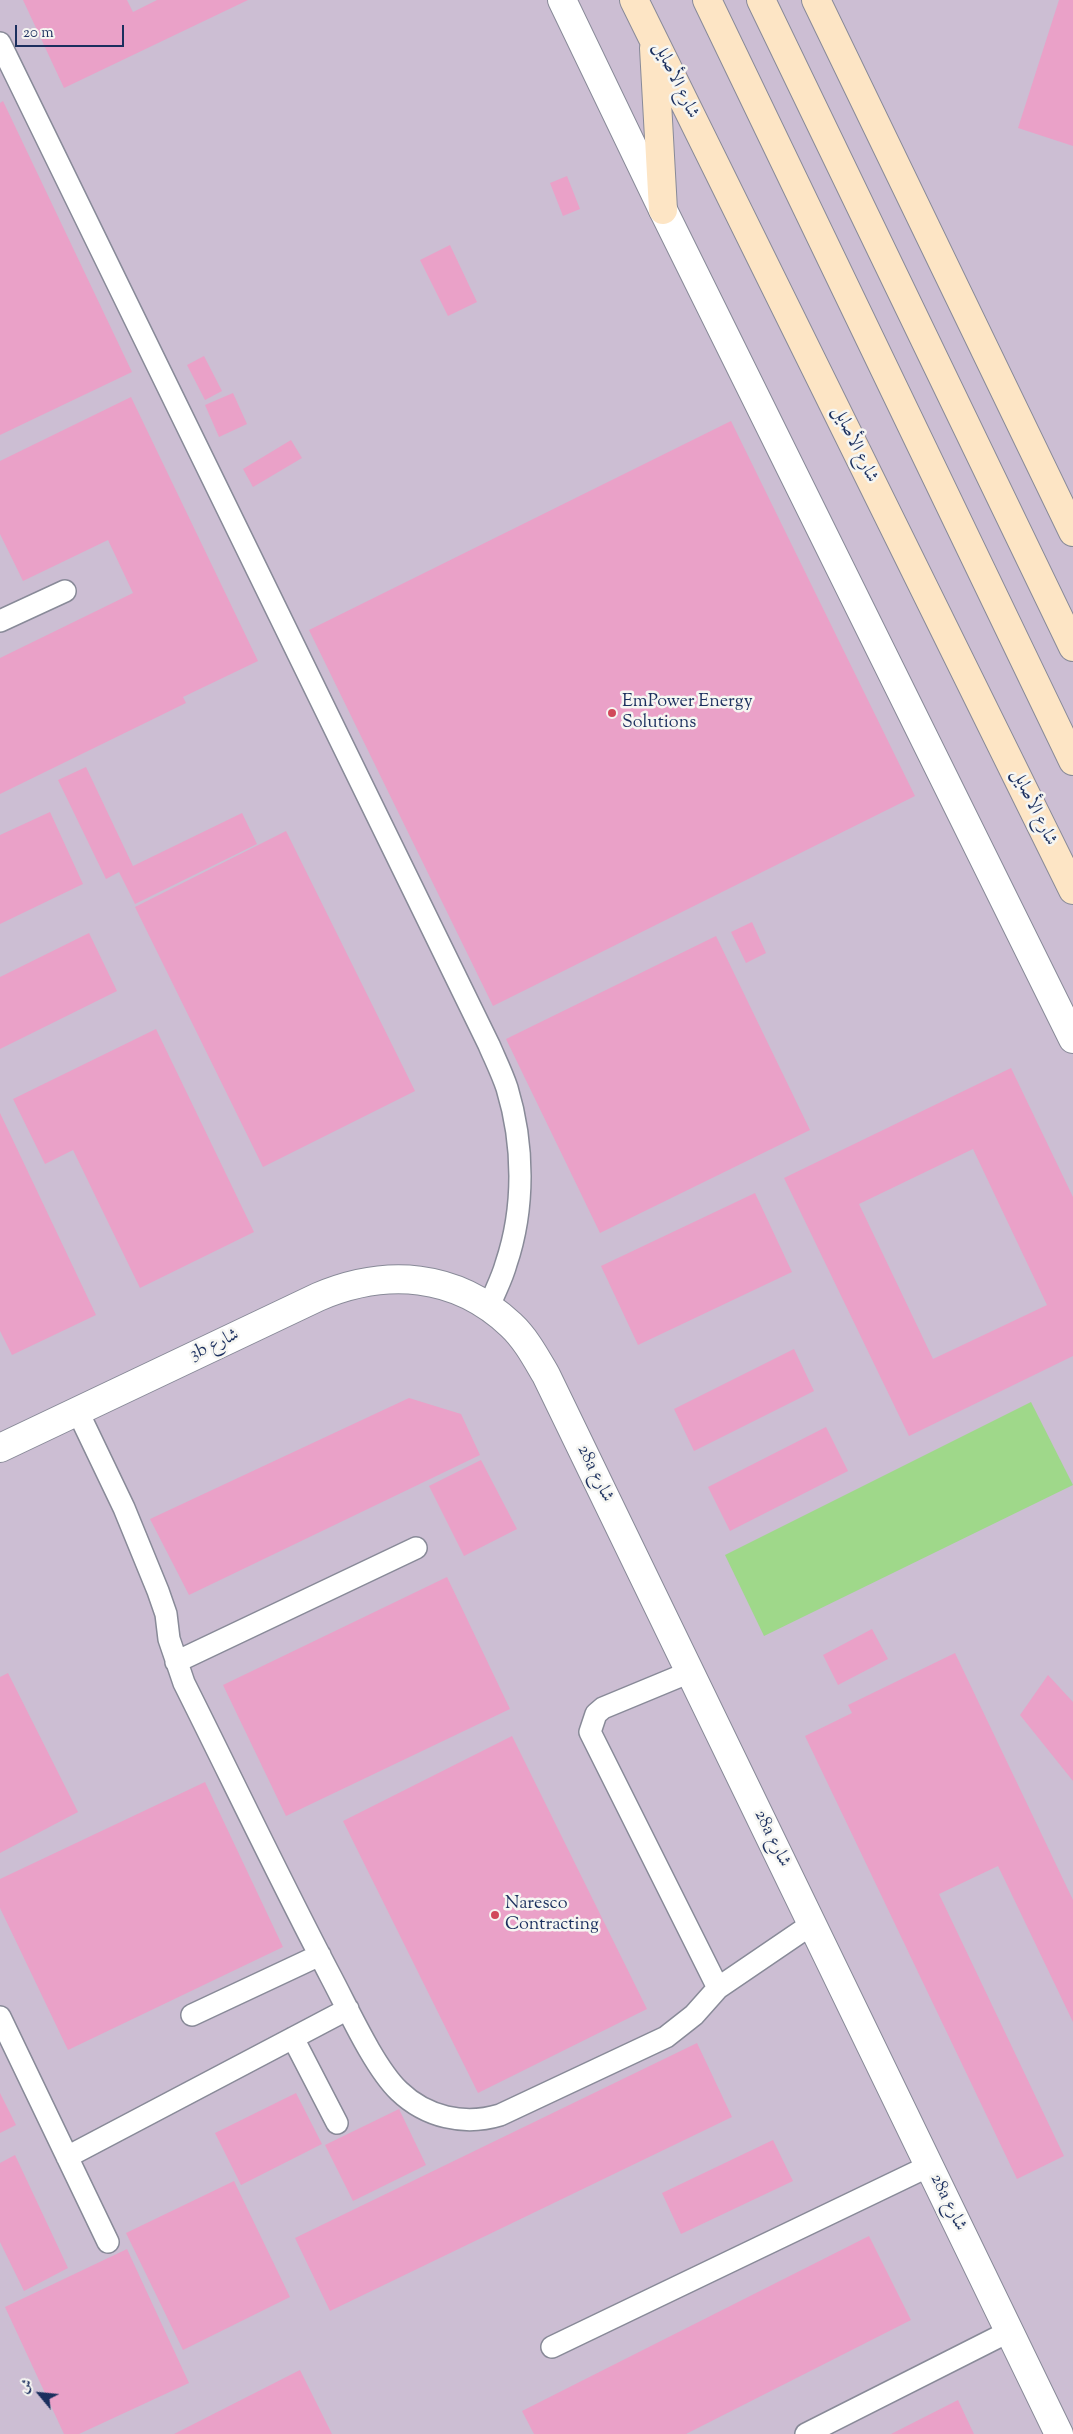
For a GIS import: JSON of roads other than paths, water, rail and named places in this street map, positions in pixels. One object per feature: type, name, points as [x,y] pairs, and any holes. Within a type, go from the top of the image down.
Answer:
[{"type":"street","points":[[562,0],[663,210],[1073,1039]]},
{"type":"street","name":"شارع الأصايل","points":[[634,0],[1073,890]]},
{"type":"street","points":[[707,0],[1073,761]]},
{"type":"street","points":[[761,0],[1073,647]]},
{"type":"street","points":[[816,0],[1073,532]]},
{"type":"street","points":[[653,36],[663,210]]},
{"type":"street","name":"3b شارع","points":[[0,1448],[341,1287],[389,1278],[438,1284]]},
{"type":"street","name":"28a شارع","points":[[438,1284],[465,1293],[489,1306],[512,1326],[531,1349],[546,1375],[1059,2434]]},
{"type":"lane","points":[[0,43],[489,1045],[507,1087],[518,1140],[520,1176],[517,1221],[506,1264],[489,1306]]},
{"type":"lane","points":[[0,621],[65,591]]},
{"type":"lane","points":[[78,1412],[124,1508],[158,1591],[166,1614],[169,1639],[184,1683],[348,2009],[387,2078],[399,2092],[430,2112],[464,2121],[482,2120],[500,2115],[666,2038],[694,2014],[718,1988],[812,1924]]},
{"type":"lane","points":[[176,1662],[416,1548]]},
{"type":"lane","points":[[690,1672],[603,1708],[596,1714],[590,1732],[718,1988]]},
{"type":"lane","points":[[192,2015],[320,1955]]},
{"type":"lane","points":[[67,2157],[348,2009]]},
{"type":"lane","points":[[0,2017],[108,2242]]},
{"type":"lane","points":[[293,2038],[337,2123]]},
{"type":"lane","points":[[552,2347],[929,2166]]},
{"type":"lane","points":[[806,2434],[1010,2331]]},
{"type":"place","name":"EmPower Energy Solutions","points":[[612,713]]},
{"type":"place","name":"Naresco Contracting","points":[[495,1915]]}]
